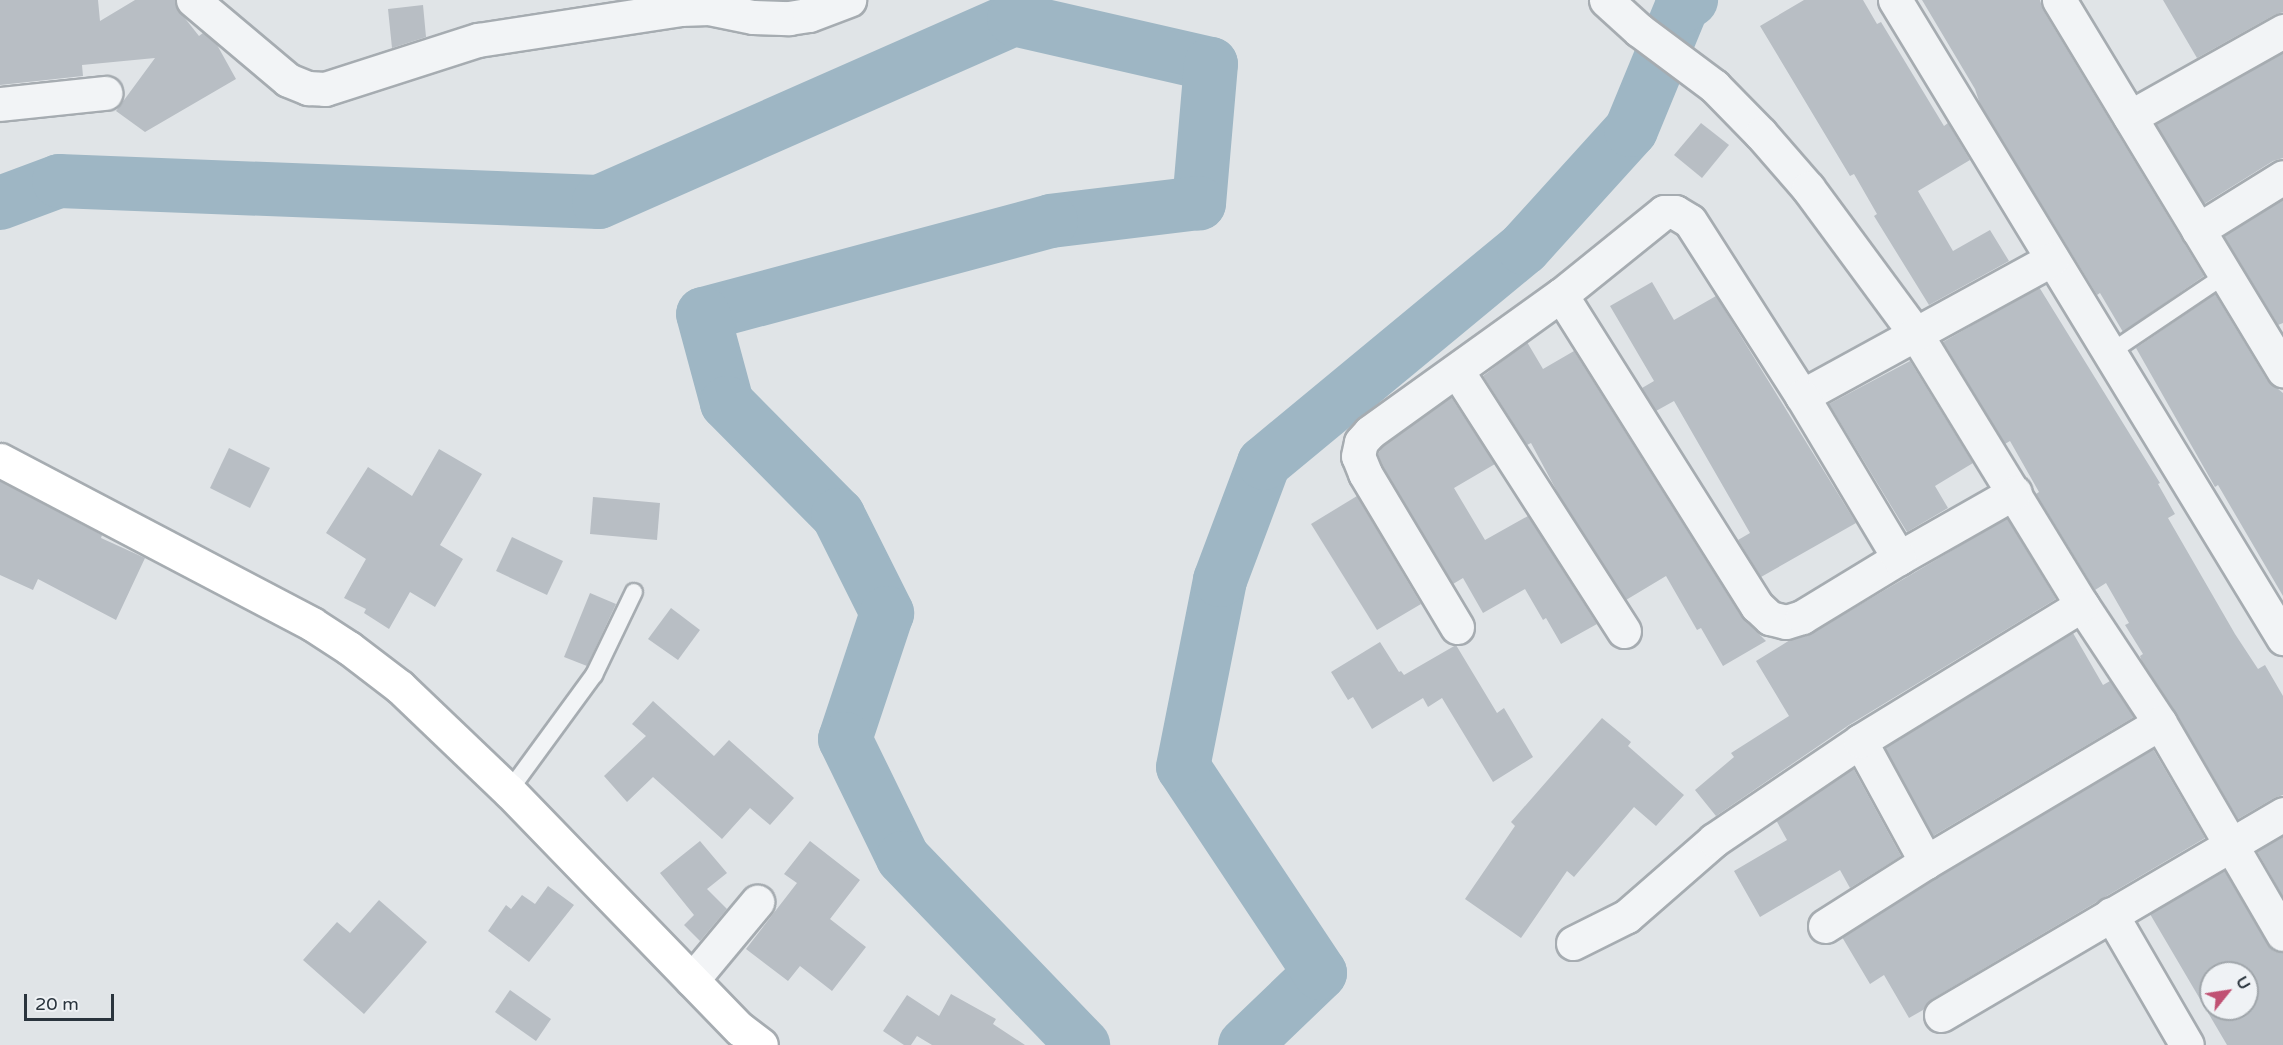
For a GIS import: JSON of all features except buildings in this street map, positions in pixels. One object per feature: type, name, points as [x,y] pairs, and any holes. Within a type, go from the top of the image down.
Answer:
[{"type":"street","points":[[193,0],[288,80],[308,88],[325,89],[478,40],[680,9],[709,8],[753,17],[789,18],[809,15],[849,0]]},
{"type":"street","points":[[1606,0],[1639,30],[1714,86],[1808,188],[1917,336],[2015,492],[2082,605],[2160,723],[2283,934]]},
{"type":"street","points":[[1895,0],[2283,638]]},
{"type":"street","points":[[2060,0],[2225,274],[2279,353]]},
{"type":"street","points":[[2130,117],[2283,31]]},
{"type":"street","points":[[0,104],[105,93]]},
{"type":"street","points":[[2198,230],[2283,177]]},
{"type":"street","points":[[1457,627],[1365,473],[1358,456],[1361,442],[1370,432],[1561,295],[1664,212],[1676,212],[1690,221],[1802,396],[1899,558]]},
{"type":"street","points":[[1802,396],[1917,336],[2052,259]]},
{"type":"street","points":[[1561,295],[1757,606],[1770,618],[1785,622],[1802,617],[2015,492]]},
{"type":"street","points":[[1457,371],[1624,632]]},
{"type":"street","points":[[0,460],[244,587],[349,648],[400,687],[509,791],[740,1029],[761,1045]]},
{"type":"street","points":[[1573,943],[1627,916],[1714,840],[1860,741],[2082,605]]},
{"type":"street","points":[[1825,926],[1926,862],[2160,723]]},
{"type":"street","points":[[1860,741],[1926,862]]},
{"type":"street","points":[[1941,1015],[2283,814]]},
{"type":"street","points":[[692,980],[758,902]]},
{"type":"street","points":[[2111,914],[2187,1045]]},
{"type":"lane","points":[[2110,352],[2225,274]]},
{"type":"lane","points":[[509,791],[594,675],[634,592]]},
{"type":"waterway","points":[[1245,1045],[1320,973],[1183,767],[1220,580],[1264,463],[1524,248],[1631,130],[1682,6],[1691,0]]},
{"type":"waterway","points":[[0,203],[59,181],[599,202],[1014,19],[1211,64],[1199,203],[1051,221],[703,314],[727,403],[838,515],[887,613],[845,739],[903,858],[1083,1045]]}]
